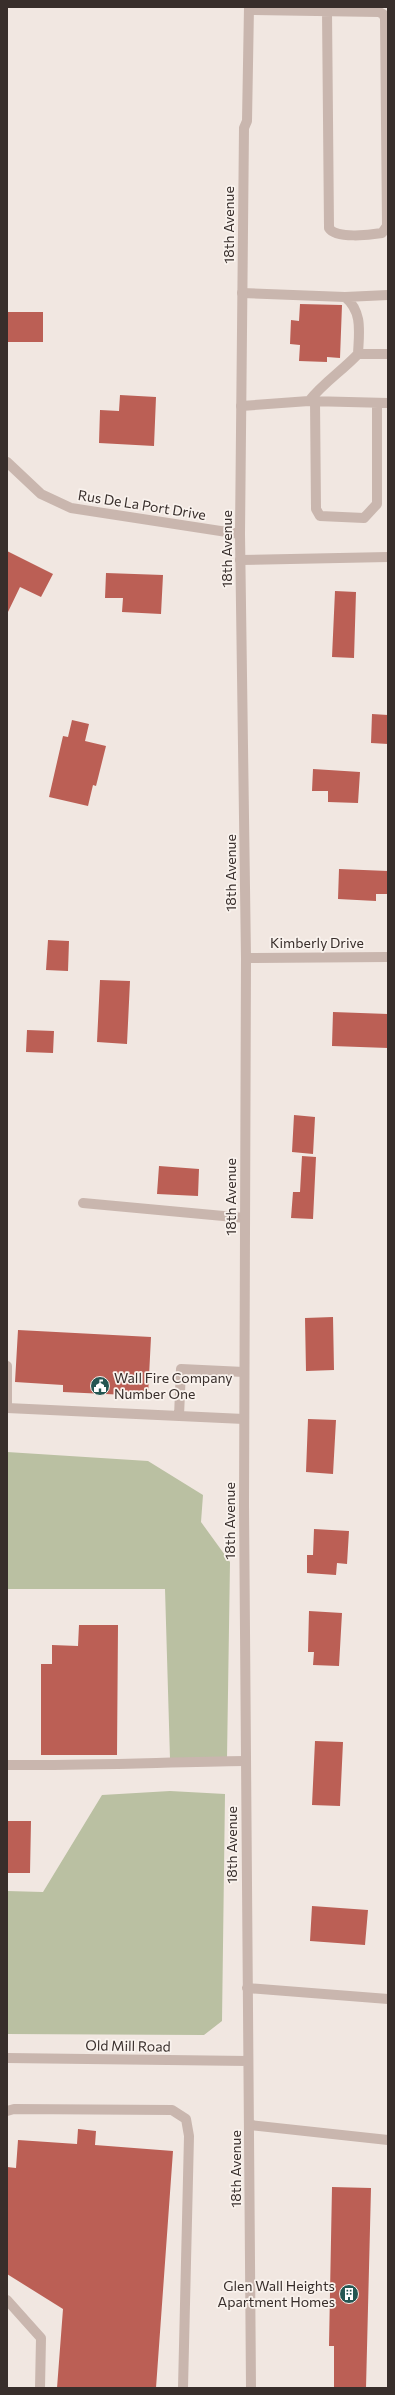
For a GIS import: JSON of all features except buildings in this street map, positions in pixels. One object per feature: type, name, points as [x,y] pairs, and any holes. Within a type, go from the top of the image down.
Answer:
[{"type":"street","points":[[249,9],[327,9],[379,12],[383,14],[385,18],[387,226],[382,233],[339,235],[332,232],[329,228],[327,9]]},
{"type":"street","name":"18th Avenue","points":[[249,9],[247,121],[244,128],[240,560],[246,958],[244,1372],[245,1761],[252,2388]]},
{"type":"street","points":[[242,293],[345,297],[388,295]]},
{"type":"street","points":[[345,297],[354,305],[360,326],[358,354],[341,373],[320,388],[312,401],[316,509],[320,516],[329,518],[364,518],[377,504],[377,403]]},
{"type":"street","points":[[358,354],[388,354]]},
{"type":"street","points":[[242,406],[312,401],[388,403]]},
{"type":"street","name":"Rus De La Port Drive","points":[[7,462],[42,494],[71,508],[240,534]]},
{"type":"street","points":[[240,560],[388,557]]},
{"type":"street","name":"Kimberly Drive","points":[[246,958],[388,957]]},
{"type":"street","points":[[83,1203],[245,1218]]},
{"type":"street","points":[[7,1366],[7,1408],[244,1419]]},
{"type":"street","points":[[179,1416],[181,1369],[244,1372]]},
{"type":"street","points":[[7,1765],[94,1766],[153,1762],[245,1761]]},
{"type":"street","points":[[247,1988],[388,1999]]},
{"type":"street","name":"Old Mill Road","points":[[7,2058],[248,2061]]},
{"type":"street","points":[[7,2111],[14,2108],[172,2110],[186,2119],[188,2136],[183,2388]]},
{"type":"street","points":[[250,2125],[388,2140]]},
{"type":"street","points":[[7,2300],[41,2338],[40,2388]]},
{"type":"green space","points":[[7,1452],[148,1461],[203,1495],[201,1522],[230,1562],[227,1758],[170,1759],[165,1589],[7,1589]]},
{"type":"green space","points":[[170,1791],[225,1794],[222,2021],[204,2035],[7,2034],[7,1891],[43,1892],[102,1795]]},
{"type":"place","name":"Wall Fire Company Number One","points":[[100,1386]]},
{"type":"place","name":"Glen Wall Heights Apartment Homes","points":[[349,2294]]}]
